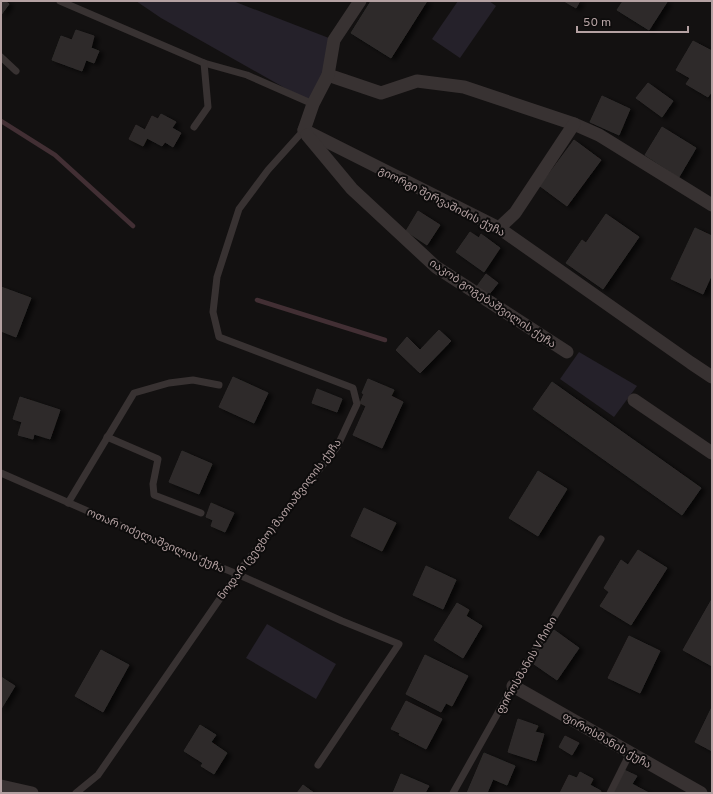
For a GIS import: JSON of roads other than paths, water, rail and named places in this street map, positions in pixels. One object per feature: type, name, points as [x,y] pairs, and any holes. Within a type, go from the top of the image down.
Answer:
[{"type":"street","points":[[304,130],[313,104],[328,76],[334,40],[360,1]]},
{"type":"street","points":[[328,76],[381,92],[416,81],[464,87],[574,124],[599,135],[712,205]]},
{"type":"street","points":[[499,228],[515,213],[574,124]]},
{"type":"street","name":"გიორგი შერვაშიძის ქუჩა","points":[[304,130],[499,228],[712,377]]},
{"type":"street","name":"იაკობ გოგებაშვილის ქუჩა","points":[[304,130],[352,189],[436,266],[567,352]]},
{"type":"street","points":[[634,400],[712,452]]},
{"type":"street","name":"ფიროსმანის ქუჩა","points":[[513,686],[701,793]]},
{"type":"street","points":[[1,786],[32,793]]},
{"type":"lane","points":[[60,1],[204,63],[247,75],[313,104]]},
{"type":"lane","points":[[1,57],[16,71]]},
{"type":"lane","points":[[194,127],[208,107],[204,63]]},
{"type":"lane","name":"ნოდარ (ვეფხო) მათიაშვილის ქუჩა","points":[[76,793],[98,774],[237,574],[337,447],[357,404],[353,388],[219,337],[213,312],[217,277],[239,209],[268,170],[304,130]]},
{"type":"lane","points":[[68,502],[134,393],[169,382],[193,380],[219,385]]},
{"type":"lane","points":[[107,437],[158,459],[153,484],[154,495],[201,513]]},
{"type":"lane","name":"ოთარ ოძელაშვილის ქუჩა","points":[[1,473],[237,574],[342,621],[399,644],[318,765]]},
{"type":"lane","name":"ფიროსმანის V ჩიხი","points":[[453,793],[513,686],[601,539]]},
{"type":"lane","points":[[610,793],[630,753]]},
{"type":"waterway","points":[[1,121],[55,155],[133,226]]},
{"type":"waterway","points":[[257,300],[385,340]]}]
